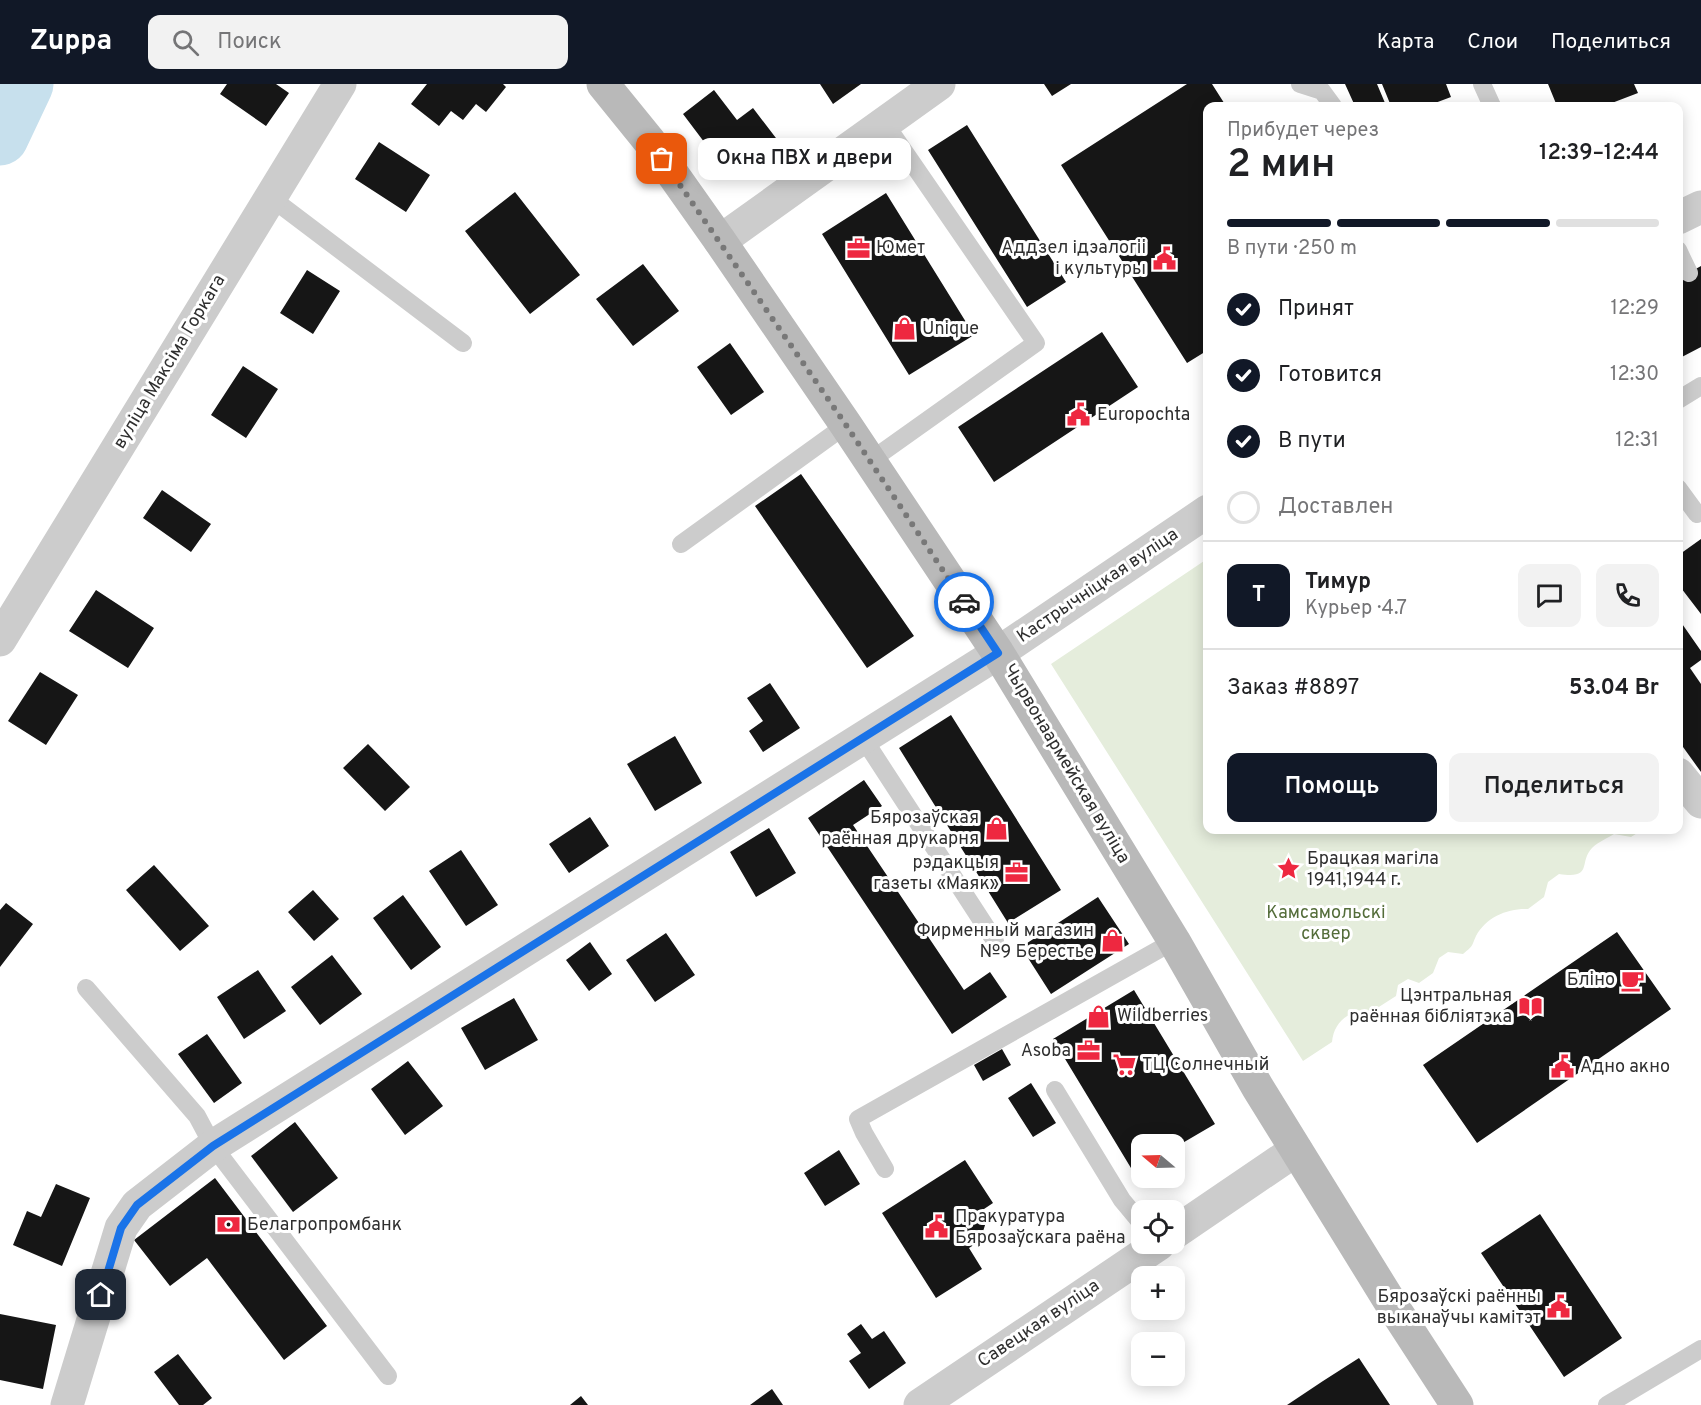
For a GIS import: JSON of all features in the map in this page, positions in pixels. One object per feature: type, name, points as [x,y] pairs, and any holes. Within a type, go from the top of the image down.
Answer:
[{"type":"main road","name":"Чырвонаармейская вуліца","points":[[603,84],[650,142],[720,241],[998,653],[1174,941],[1258,1088],[1456,1405]]},
{"type":"street","name":"вуліца Максіма Горкага","points":[[0,639],[340,84]]},
{"type":"street","points":[[720,241],[939,84]]},
{"type":"street","points":[[1683,216],[1701,207]]},
{"type":"street","name":"Кастрычніцкая вуліца","points":[[67,1405],[121,1228],[137,1205],[213,1146],[998,653],[1203,514]]},
{"type":"street","points":[[1683,780],[1701,802]]},
{"type":"street","points":[[1185,1226],[1296,1150]]},
{"type":"street","name":"Савецкая вуліца","points":[[920,1405],[1143,1254]]},
{"type":"lane","points":[[1300,84],[1322,91],[1330,102]]},
{"type":"lane","points":[[1482,84],[1489,102]]},
{"type":"lane","points":[[870,461],[1036,343],[884,122]]},
{"type":"lane","points":[[270,197],[463,343]]},
{"type":"lane","points":[[1683,260],[1689,273]]},
{"type":"lane","points":[[1683,397],[1701,386]]},
{"type":"lane","points":[[681,544],[846,425]]},
{"type":"lane","points":[[1683,495],[1697,514]]},
{"type":"lane","points":[[863,738],[994,941]]},
{"type":"lane","points":[[885,1169],[858,1119],[1174,941]]},
{"type":"lane","points":[[86,988],[197,1116],[213,1146],[388,1376]]},
{"type":"lane","points":[[1055,1090],[1122,1200],[1131,1211]]},
{"type":"lane","points":[[1607,1405],[1701,1349]]},
{"type":"green space","name":"Камсамольскі сквер","points":[[1203,562],[1203,834],[1614,834],[1592,848],[1581,872],[1570,875],[1559,874],[1548,882],[1544,897],[1528,909],[1505,912],[1480,929],[1472,946],[1463,954],[1448,952],[1439,958],[1433,973],[1419,983],[1408,979],[1398,985],[1396,996],[1371,1012],[1356,1012],[1344,1018],[1336,1028],[1332,1042],[1303,1061],[1051,664]]},
{"type":"green space","name":"Камсамольскі сквер","points":[[1614,834],[1636,834],[1631,837]]},
{"type":"building","points":[[227,84],[276,84],[289,93],[266,126],[220,94]]},
{"type":"building","points":[[427,84],[503,84],[506,87],[486,112],[476,104],[463,120],[451,111],[439,126],[411,104]]},
{"type":"building","points":[[820,84],[861,84],[833,104]]},
{"type":"building","points":[[1044,84],[1071,84],[1052,96]]},
{"type":"building","name":"Аддзел ідэалогіі і культуры","points":[[1187,84],[1212,84],[1223,102],[1203,102],[1203,353],[1187,363],[1061,165]]},
{"type":"building","points":[[1345,84],[1377,84],[1385,102],[1353,102]]},
{"type":"building","points":[[1382,84],[1446,84],[1451,97],[1438,102],[1389,102]]},
{"type":"building","points":[[1548,84],[1634,84],[1638,93],[1614,102],[1555,102]]},
{"type":"building","points":[[714,90],[737,120],[753,108],[779,142],[732,179],[683,114]]},
{"type":"building","points":[[967,125],[1066,282],[1027,307],[928,150]]},
{"type":"building","points":[[379,142],[430,175],[406,212],[355,179]]},
{"type":"building","points":[[515,192],[580,275],[530,314],[465,231]]},
{"type":"building","points":[[886,193],[974,335],[909,375],[822,234]]},
{"type":"building","points":[[643,264],[679,311],[633,346],[596,299]]},
{"type":"building","points":[[1701,266],[1701,347],[1683,356],[1683,276]]},
{"type":"building","points":[[307,270],[340,291],[313,334],[280,313]]},
{"type":"building","points":[[1102,332],[1138,387],[994,482],[958,427]]},
{"type":"building","points":[[730,343],[764,392],[731,415],[697,367]]},
{"type":"building","points":[[243,366],[278,389],[246,438],[211,415]]},
{"type":"building","points":[[801,474],[914,636],[867,668],[755,506]]},
{"type":"building","points":[[162,490],[211,524],[191,552],[143,518]]},
{"type":"building","points":[[1701,539],[1701,614],[1683,591],[1683,552]]},
{"type":"building","points":[[96,590],[154,628],[128,668],[69,631]]},
{"type":"building","points":[[1683,625],[1701,651],[1701,660],[1690,668],[1701,684],[1701,772],[1683,747]]},
{"type":"building","points":[[40,672],[78,695],[46,745],[8,721]]},
{"type":"building","points":[[770,683],[800,728],[763,752],[749,731],[763,721],[747,698]]},
{"type":"building","points":[[951,715],[1061,890],[1008,923],[899,748]]},
{"type":"building","points":[[675,736],[702,783],[655,811],[627,764]]},
{"type":"building","points":[[368,744],[410,787],[385,811],[343,768]]},
{"type":"building","points":[[864,780],[882,806],[853,825],[964,990],[990,972],[1007,997],[952,1034],[808,818]]},
{"type":"building","points":[[590,817],[609,846],[569,873],[549,844]]},
{"type":"building","points":[[769,828],[796,873],[756,897],[730,852]]},
{"type":"building","points":[[461,850],[498,905],[466,926],[429,871]]},
{"type":"building","points":[[154,865],[209,926],[180,951],[126,890]]},
{"type":"building","points":[[313,890],[339,919],[314,941],[288,912]]},
{"type":"building","points":[[403,895],[441,947],[411,970],[373,918]]},
{"type":"building","points":[[1098,897],[1129,944],[1051,994],[1021,947]]},
{"type":"building","points":[[6,903],[33,924],[0,967],[0,910]]},
{"type":"building","points":[[1617,932],[1671,1009],[1477,1143],[1423,1065]]},
{"type":"building","points":[[666,933],[695,975],[655,1002],[626,960]]},
{"type":"building","points":[[590,942],[612,974],[589,991],[566,960]]},
{"type":"building","points":[[332,955],[362,994],[320,1025],[291,987]]},
{"type":"building","points":[[258,970],[286,1011],[244,1039],[217,997]]},
{"type":"building","name":"ТЦ Солнечный","points":[[1134,990],[1215,1124],[1185,1142],[1185,1134],[1131,1134],[1131,1168],[1053,1039]]},
{"type":"building","points":[[514,998],[538,1040],[485,1070],[461,1028]]},
{"type":"building","points":[[207,1034],[242,1083],[214,1103],[178,1054]]},
{"type":"building","points":[[1002,1049],[1011,1065],[983,1081],[974,1065]]},
{"type":"building","points":[[408,1061],[443,1106],[405,1135],[371,1089]]},
{"type":"building","points":[[1031,1083],[1056,1123],[1033,1137],[1008,1098]]},
{"type":"building","points":[[295,1122],[338,1178],[293,1212],[251,1156]]},
{"type":"building","points":[[839,1150],[860,1184],[825,1206],[804,1173]]},
{"type":"building","name":"Пракуратура Бярозаўскага раёна","points":[[965,1160],[993,1203],[975,1215],[986,1222],[980,1241],[969,1248],[982,1269],[936,1298],[882,1213]]},
{"type":"building","points":[[215,1178],[327,1326],[284,1360],[207,1258],[170,1286],[134,1240]]},
{"type":"building","points":[[56,1184],[90,1198],[62,1266],[13,1245],[27,1211],[41,1217]]},
{"type":"building","name":"Бярозаўскі раённы выканаўчы камітэт","points":[[1540,1214],[1622,1338],[1564,1377],[1481,1253]]},
{"type":"building","points":[[0,1314],[56,1325],[43,1389],[0,1380]]},
{"type":"building","points":[[861,1324],[872,1339],[884,1331],[906,1363],[869,1389],[849,1361],[861,1353],[847,1334]]},
{"type":"building","points":[[178,1354],[212,1398],[203,1405],[179,1405],[154,1372]]},
{"type":"building","points":[[1359,1358],[1390,1405],[1287,1405],[1323,1381]]},
{"type":"building","points":[[772,1389],[783,1405],[750,1405]]},
{"type":"building","points":[[581,1396],[588,1405],[570,1405]]},
{"type":"waterway","points":[[0,137],[25,84]]},
{"type":"way so far","points":[[662,159],[846,425],[964,602]]},
{"type":"place","name":"Окна ПВХ и двери","points":[[662,159]]},
{"type":"place","name":"Юмет","points":[[858,248]]},
{"type":"place","name":"Аддзел ідэалогіі і культуры","points":[[1164,258]]},
{"type":"place","name":"Unique","points":[[904,329]]},
{"type":"place","name":"Europochta","points":[[1079,415]]},
{"type":"place","name":"Бярозаўская раённая друкарня","points":[[997,828]]},
{"type":"place","name":"Брацкая магіла 1941,1944 г.","points":[[1289,869]]},
{"type":"place","name":"рэдакцыя газеты «Маяк»","points":[[1017,873]]},
{"type":"place","name":"Фирменный магазин №9 Берестье","points":[[1112,941]]},
{"type":"place","name":"Бліно","points":[[1633,980]]},
{"type":"place","name":"Цэнтральная раённая бібліятэка","points":[[1530,1006]]},
{"type":"place","name":"Wildberries","points":[[1099,1016]]},
{"type":"place","name":"Asoba","points":[[1089,1051]]},
{"type":"place","name":"ТЦ Солнечный","points":[[1124,1065]]},
{"type":"place","name":"Адно акно","points":[[1562,1067]]},
{"type":"place","name":"Белагропромбанк","points":[[229,1225]]},
{"type":"place","name":"Пракуратура Бярозаўскага раёна","points":[[937,1227]]},
{"type":"place","name":"Бярозаўскі раённы выканаўчы камітэт","points":[[1559,1307]]},
{"type":"route","points":[[101,1295],[121,1228],[137,1205],[213,1146],[998,653],[964,602]]}]
